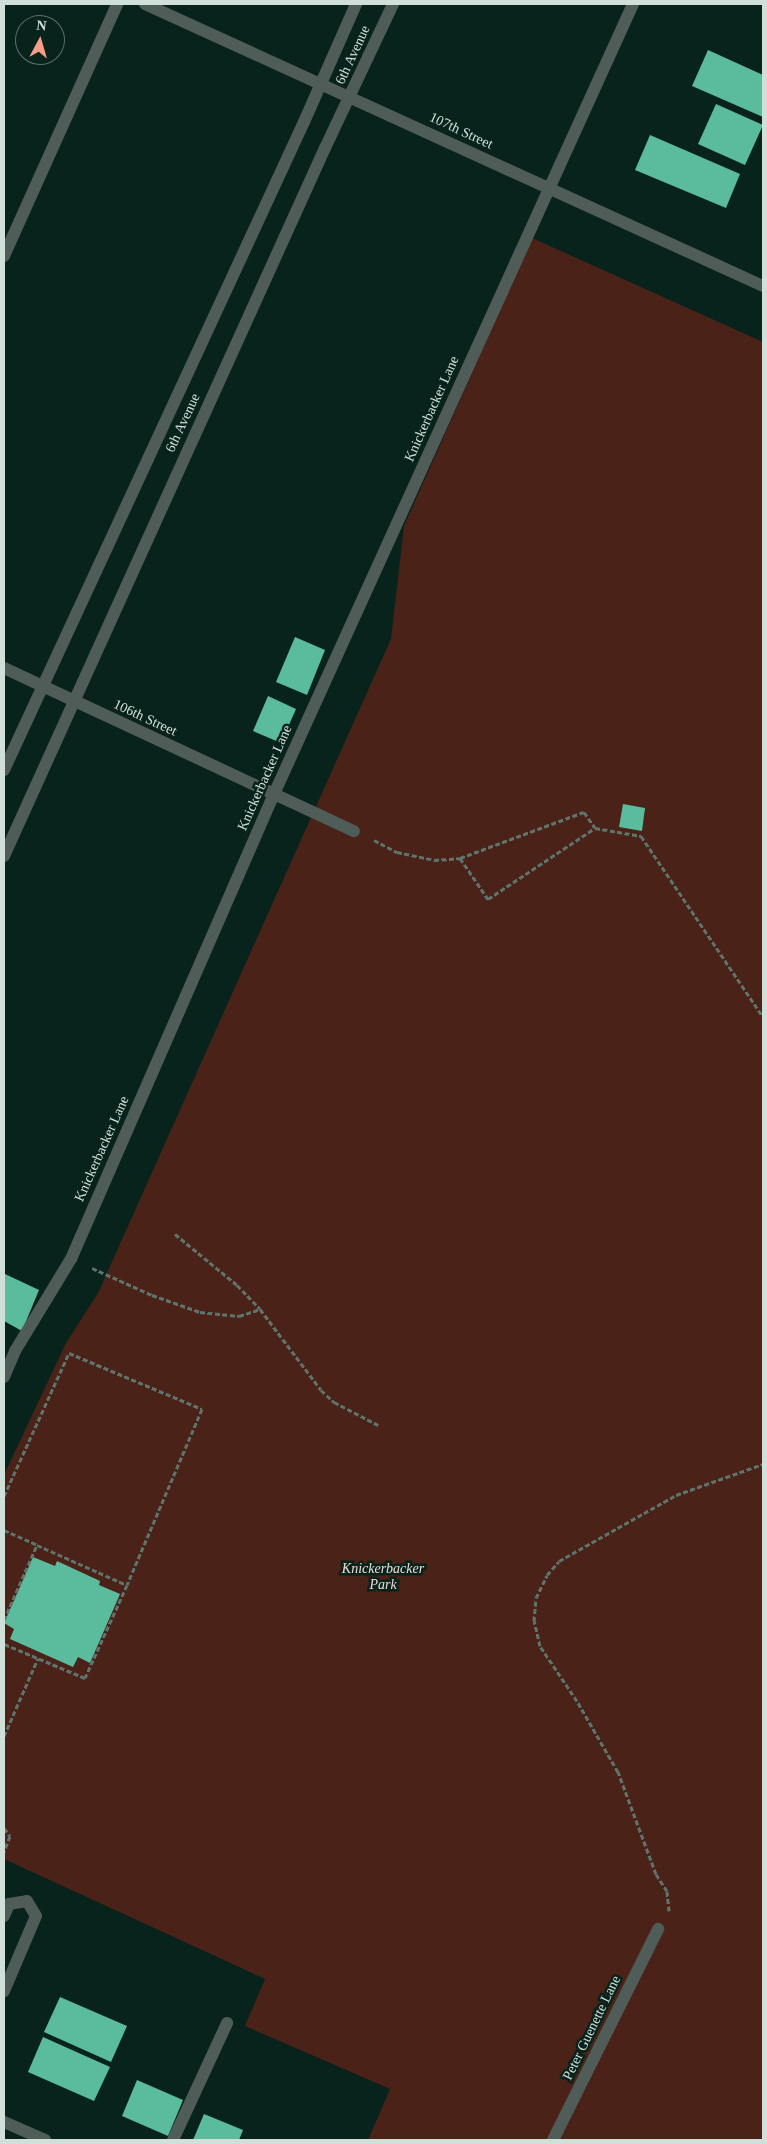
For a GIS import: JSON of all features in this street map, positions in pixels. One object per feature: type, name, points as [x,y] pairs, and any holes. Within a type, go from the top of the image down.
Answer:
[{"type":"street","points":[[4,256],[117,4]]},
{"type":"street","name":"107th Street","points":[[145,4],[763,286]]},
{"type":"street","name":"6th Avenue","points":[[4,770],[304,122],[356,4]]},
{"type":"street","name":"6th Avenue","points":[[4,856],[73,700],[393,4]]},
{"type":"street","name":"Knickerbacker Lane","points":[[4,1377],[14,1351],[70,1259],[274,794],[633,4]]},
{"type":"street","name":"106th Street","points":[[4,668],[354,831]]},
{"type":"street","points":[[4,1916],[9,1904],[27,1901],[36,1916],[4,1991]]},
{"type":"street","name":"Peter Guenette Lane","points":[[553,2140],[658,1929]]},
{"type":"street","points":[[173,2140],[227,2023]]},
{"type":"street","points":[[4,2122],[44,2140]]},
{"type":"path","points":[[354,831],[398,852],[416,858],[434,860],[460,858],[584,812],[595,828]]},
{"type":"path","points":[[460,858],[488,899],[595,828],[641,836],[763,1017]]},
{"type":"path","points":[[175,1234],[237,1285],[260,1309],[321,1390],[334,1402],[378,1425]]},
{"type":"path","points":[[70,1259],[152,1295],[200,1312],[239,1316],[260,1309]]},
{"type":"path","points":[[4,1496],[69,1353],[202,1409],[85,1678],[4,1644]]},
{"type":"path","points":[[658,1929],[670,1910],[667,1891],[656,1874],[618,1772],[577,1701],[540,1646],[534,1621],[536,1598],[547,1575],[559,1561],[676,1496],[763,1464]]},
{"type":"path","points":[[4,1530],[126,1585]]},
{"type":"path","points":[[4,1620],[37,1545]]},
{"type":"path","points":[[4,1736],[38,1658]]},
{"type":"path","points":[[4,1828],[10,1836],[4,1852]]},
{"type":"green space","name":"Knickerbacker Park","points":[[532,238],[763,342],[763,2140],[368,2140],[390,2089],[245,2026],[265,1979],[4,1859],[4,1475],[66,1343],[98,1293],[391,639],[404,526]]},
{"type":"building","points":[[708,50],[763,75],[763,117],[692,86]]},
{"type":"building","points":[[716,104],[763,125],[745,165],[698,144]]},
{"type":"building","points":[[650,135],[740,174],[726,208],[635,170]]},
{"type":"building","points":[[295,637],[325,650],[307,695],[276,682]]},
{"type":"building","points":[[268,696],[296,709],[281,743],[253,731]]},
{"type":"building","points":[[623,804],[645,808],[642,831],[619,827]]},
{"type":"building","points":[[5,1274],[39,1290],[22,1331],[4,1321]]},
{"type":"building","points":[[33,1557],[55,1566],[57,1561],[100,1581],[99,1585],[120,1594],[90,1663],[78,1657],[73,1667],[10,1639],[14,1629],[4,1623]]},
{"type":"building","points":[[60,1997],[127,2026],[111,2062],[44,2032]]},
{"type":"building","points":[[43,2037],[110,2067],[94,2101],[28,2072]]},
{"type":"building","points":[[137,2080],[183,2100],[168,2136],[122,2116]]},
{"type":"building","points":[[204,2114],[243,2130],[239,2140],[193,2140]]}]
